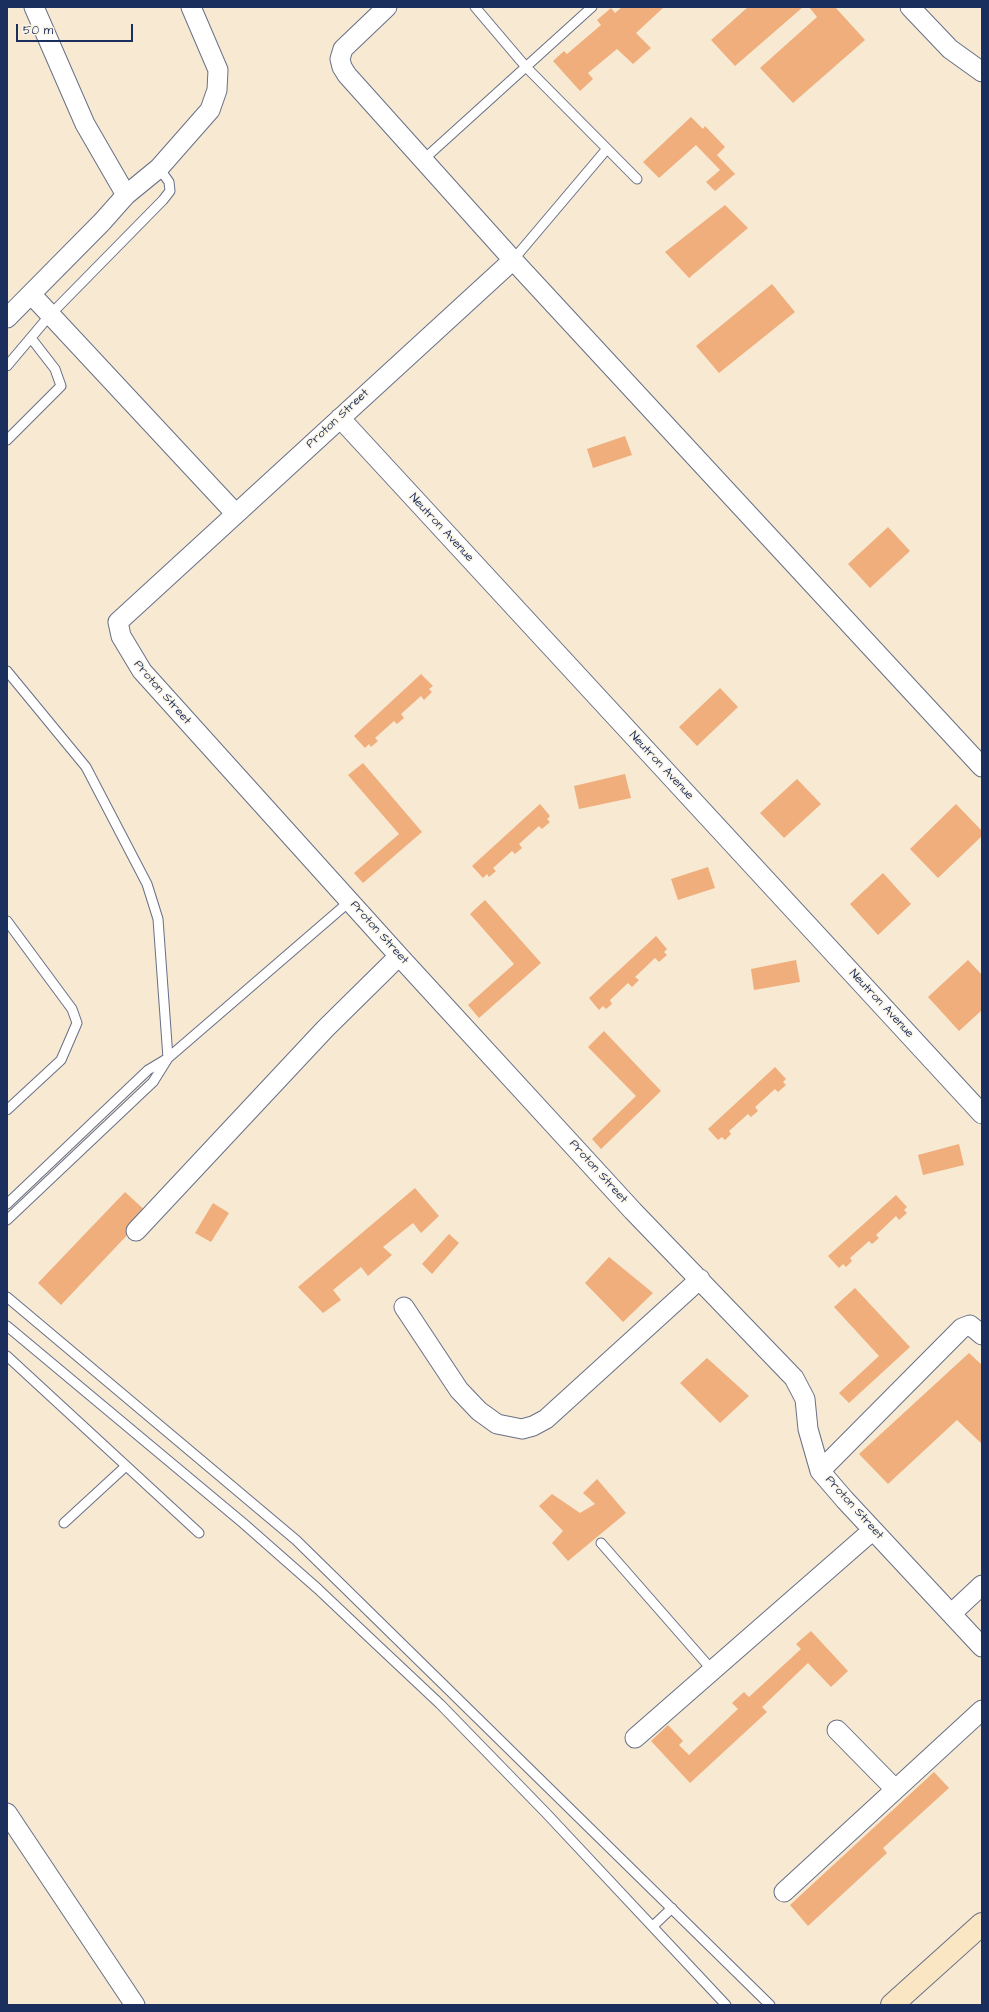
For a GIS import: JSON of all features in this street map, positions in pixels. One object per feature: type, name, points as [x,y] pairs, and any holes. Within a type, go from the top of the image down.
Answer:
[{"type":"main road","points":[[892,2005],[982,1924]]},
{"type":"street","points":[[34,7],[84,124],[126,195]]},
{"type":"street","points":[[7,318],[102,222],[126,195],[159,168],[210,110],[217,90],[218,70],[191,7]]},
{"type":"street","points":[[387,7],[343,49],[340,59],[347,75],[513,260],[982,767]]},
{"type":"street","points":[[910,7],[950,49],[982,72]]},
{"type":"street","name":"Proton Street","points":[[513,260],[118,622],[121,636],[142,671],[399,956],[633,1211],[794,1378],[805,1399],[808,1429],[820,1471],[982,1647]]},
{"type":"street","points":[[31,294],[236,514]]},
{"type":"street","name":"Neutron Avenue","points":[[340,418],[982,1114]]},
{"type":"street","points":[[136,1231],[325,1029],[399,956]]},
{"type":"street","points":[[404,1307],[459,1390],[479,1411],[497,1424],[522,1428],[533,1426],[546,1419],[700,1279]]},
{"type":"street","points":[[820,1471],[962,1328],[970,1325],[982,1334]]},
{"type":"street","points":[[635,1738],[873,1530]]},
{"type":"street","points":[[952,1613],[982,1585]]},
{"type":"street","points":[[784,1892],[982,1710]]},
{"type":"street","points":[[837,1730],[895,1789]]},
{"type":"street","points":[[7,1813],[134,2005]]},
{"type":"lane","points":[[475,7],[526,66],[606,150],[637,179]]},
{"type":"lane","points":[[423,160],[592,7]]},
{"type":"lane","points":[[513,260],[606,150]]},
{"type":"lane","points":[[7,366],[50,315],[163,200],[170,191],[169,182],[159,168]]},
{"type":"lane","points":[[7,440],[61,386],[55,369],[31,338]]},
{"type":"lane","points":[[7,671],[86,767],[147,884],[158,919],[168,1058],[153,1082],[7,1220]]},
{"type":"lane","points":[[7,1204],[148,1070],[168,1058],[350,901]]},
{"type":"lane","points":[[7,921],[72,1009],[77,1023],[61,1060],[7,1110]]},
{"type":"lane","points":[[115,1100],[123,1109]]},
{"type":"lane","points":[[64,1149],[73,1158]]},
{"type":"lane","points":[[7,1297],[296,1540],[770,2005]]},
{"type":"lane","points":[[7,1326],[243,1523],[318,1589],[440,1704],[546,1813],[726,2005]]},
{"type":"lane","points":[[7,1356],[199,1534]]},
{"type":"lane","points":[[64,1523],[126,1466]]},
{"type":"lane","points":[[601,1543],[713,1671]]},
{"type":"lane","points":[[653,1926],[672,1908]]},
{"type":"building","points":[[622,7],[664,7],[636,33],[651,48],[633,64],[617,49],[588,73],[593,79],[580,91],[553,61],[564,51],[567,54],[601,25],[597,20],[611,8],[615,13]]},
{"type":"building","points":[[748,7],[803,7],[735,66],[711,40]]},
{"type":"building","points":[[809,7],[835,7],[865,40],[793,103],[760,68],[817,17]]},
{"type":"building","points":[[691,117],[703,129],[705,126],[725,147],[717,155],[735,174],[715,191],[706,182],[720,170],[696,145],[659,178],[643,162]]},
{"type":"building","points":[[725,205],[748,228],[689,278],[665,252]]},
{"type":"building","points":[[772,284],[795,312],[719,373],[696,346]]},
{"type":"building","points":[[625,436],[632,455],[593,468],[587,449]]},
{"type":"building","points":[[888,527],[910,551],[870,588],[848,564]]},
{"type":"building","points":[[421,674],[433,686],[429,689],[432,692],[424,700],[421,696],[401,714],[404,718],[397,724],[394,721],[375,738],[378,741],[371,747],[369,744],[365,748],[354,736]]},
{"type":"building","points":[[720,688],[738,707],[697,746],[679,727]]},
{"type":"building","points":[[363,763],[422,832],[363,883],[354,873],[399,834],[348,775]]},
{"type":"building","points":[[625,774],[631,798],[579,809],[574,786]]},
{"type":"building","points":[[797,779],[821,804],[784,838],[760,813]]},
{"type":"building","points":[[540,804],[550,816],[547,819],[550,822],[542,829],[539,826],[519,844],[522,848],[515,854],[512,851],[493,868],[496,871],[489,877],[487,874],[483,878],[472,866]]},
{"type":"building","points":[[956,804],[982,831],[982,836],[938,878],[910,849]]},
{"type":"building","points":[[708,867],[715,888],[678,900],[671,879]]},
{"type":"building","points":[[883,873],[911,904],[878,935],[850,904]]},
{"type":"building","points":[[485,900],[541,963],[479,1018],[468,1005],[514,964],[470,914]]},
{"type":"building","points":[[656,936],[667,949],[664,952],[667,955],[659,962],[655,958],[635,977],[639,980],[632,987],[628,983],[610,1000],[612,1004],[606,1009],[603,1006],[599,1010],[589,998]]},
{"type":"building","points":[[796,960],[800,982],[754,990],[751,969]]},
{"type":"building","points":[[968,960],[982,975],[982,1010],[959,1031],[928,997]]},
{"type":"building","points":[[604,1031],[661,1091],[601,1149],[592,1139],[636,1096],[588,1047]]},
{"type":"building","points":[[775,1067],[786,1079],[783,1082],[786,1085],[778,1092],[775,1089],[755,1107],[758,1111],[751,1117],[748,1114],[729,1131],[731,1134],[725,1140],[722,1137],[718,1140],[708,1129]]},
{"type":"building","points":[[959,1144],[964,1165],[923,1175],[918,1155]]},
{"type":"building","points":[[415,1188],[439,1216],[421,1233],[413,1223],[383,1247],[392,1255],[368,1276],[361,1267],[333,1290],[341,1300],[323,1313],[298,1287]]},
{"type":"building","points":[[125,1192],[148,1213],[61,1305],[38,1283]]},
{"type":"building","points":[[896,1195],[907,1207],[904,1210],[907,1213],[899,1220],[896,1216],[876,1235],[879,1238],[872,1244],[869,1241],[850,1258],[852,1261],[846,1267],[843,1264],[839,1268],[828,1256]]},
{"type":"building","points":[[213,1203],[229,1213],[211,1242],[195,1233]]},
{"type":"building","points":[[449,1234],[459,1243],[432,1274],[422,1264]]},
{"type":"building","points":[[609,1257],[653,1293],[623,1322],[585,1283]]},
{"type":"building","points":[[855,1288],[910,1347],[849,1403],[839,1393],[879,1356],[834,1307]]},
{"type":"building","points":[[969,1353],[982,1365],[982,1444],[957,1420],[888,1484],[859,1454]]},
{"type":"building","points":[[707,1358],[749,1396],[720,1423],[680,1383]]},
{"type":"building","points":[[597,1479],[626,1513],[568,1561],[552,1543],[563,1531],[539,1506],[552,1494],[580,1513],[595,1504],[583,1493]]},
{"type":"building","points":[[811,1631],[848,1671],[831,1687],[808,1663],[762,1707],[767,1712],[690,1783],[651,1741],[668,1725],[683,1741],[679,1745],[689,1755],[738,1709],[732,1703],[744,1692],[749,1697],[801,1649],[796,1644]]},
{"type":"building","points":[[934,1772],[949,1788],[883,1848],[887,1853],[808,1926],[790,1905]]}]
